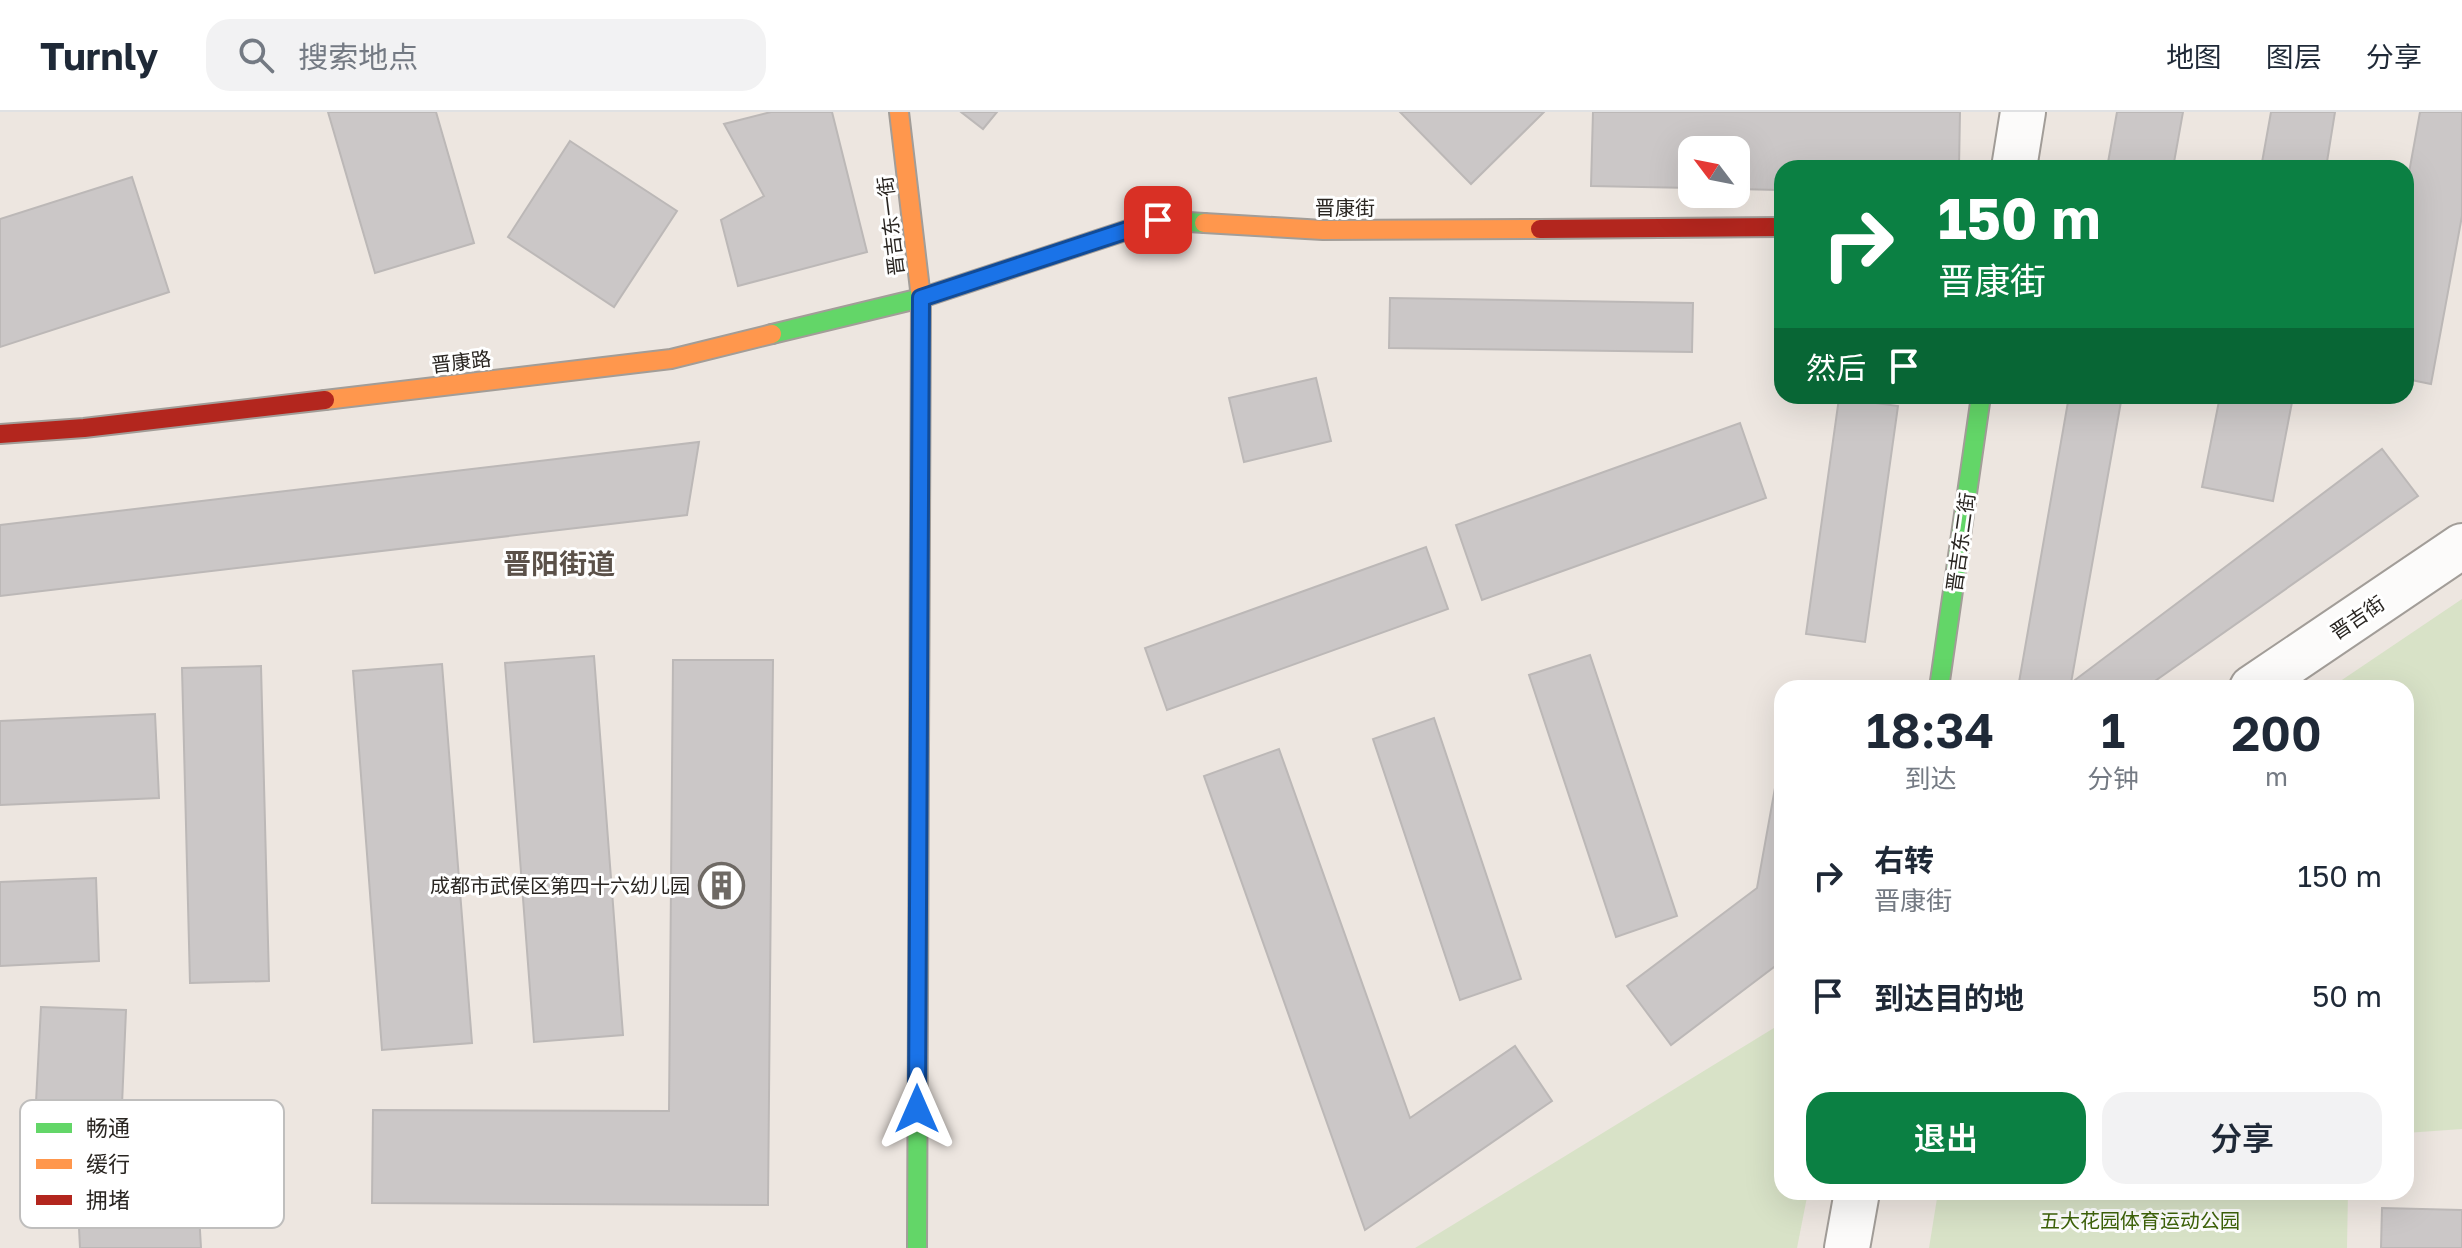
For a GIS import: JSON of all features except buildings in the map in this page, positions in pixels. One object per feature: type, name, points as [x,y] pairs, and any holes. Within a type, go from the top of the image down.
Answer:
[{"type":"street","name":"晋吉东一街","points":[[899,112],[921,298],[917,1248]]},
{"type":"street","points":[[2015,160],[2023,112]]},
{"type":"street","name":"晋康街","points":[[921,298],[1158,220],[1323,230],[1774,227]]},
{"type":"street","name":"晋康路","points":[[0,434],[84,428],[671,359],[921,298]]},
{"type":"street","name":"晋吉东二街","points":[[1940,680],[1980,404]]},
{"type":"street","name":"晋吉街","points":[[2264,680],[2462,546]]},
{"type":"street","points":[[1847,1248],[1856,1200]]},
{"type":"green space","points":[[2462,599],[2462,1129],[2414,1132],[2414,680],[2342,680]]},
{"type":"green space","points":[[1774,1028],[1774,1200],[1806,1200],[1797,1248],[1415,1248]]},
{"type":"green space","name":"五大花园体育运动公园","points":[[1937,1200],[2348,1200],[2347,1248],[1929,1248]]},
{"type":"traffic: fast","points":[[772,334],[921,298],[1158,220],[1204,223]]},
{"type":"traffic: fast","points":[[1940,680],[1980,404]]},
{"type":"traffic: fast","points":[[917,1248],[919,748]]},
{"type":"traffic: slow","points":[[899,112],[921,298],[919,748]]},
{"type":"traffic: slow","points":[[1204,223],[1323,230],[1540,229]]},
{"type":"traffic: slow","points":[[325,400],[671,359],[772,334]]},
{"type":"traffic: jam","points":[[1540,229],[1774,227]]},
{"type":"traffic: jam","points":[[0,434],[84,428],[325,400]]},
{"type":"place","name":"成都市武侯区第四十六幼儿园","points":[[721,885]]},
{"type":"district","name":"晋阳街道","points":[[559,563]]},
{"type":"route","points":[[917,1109],[921,298],[1158,220]]}]
